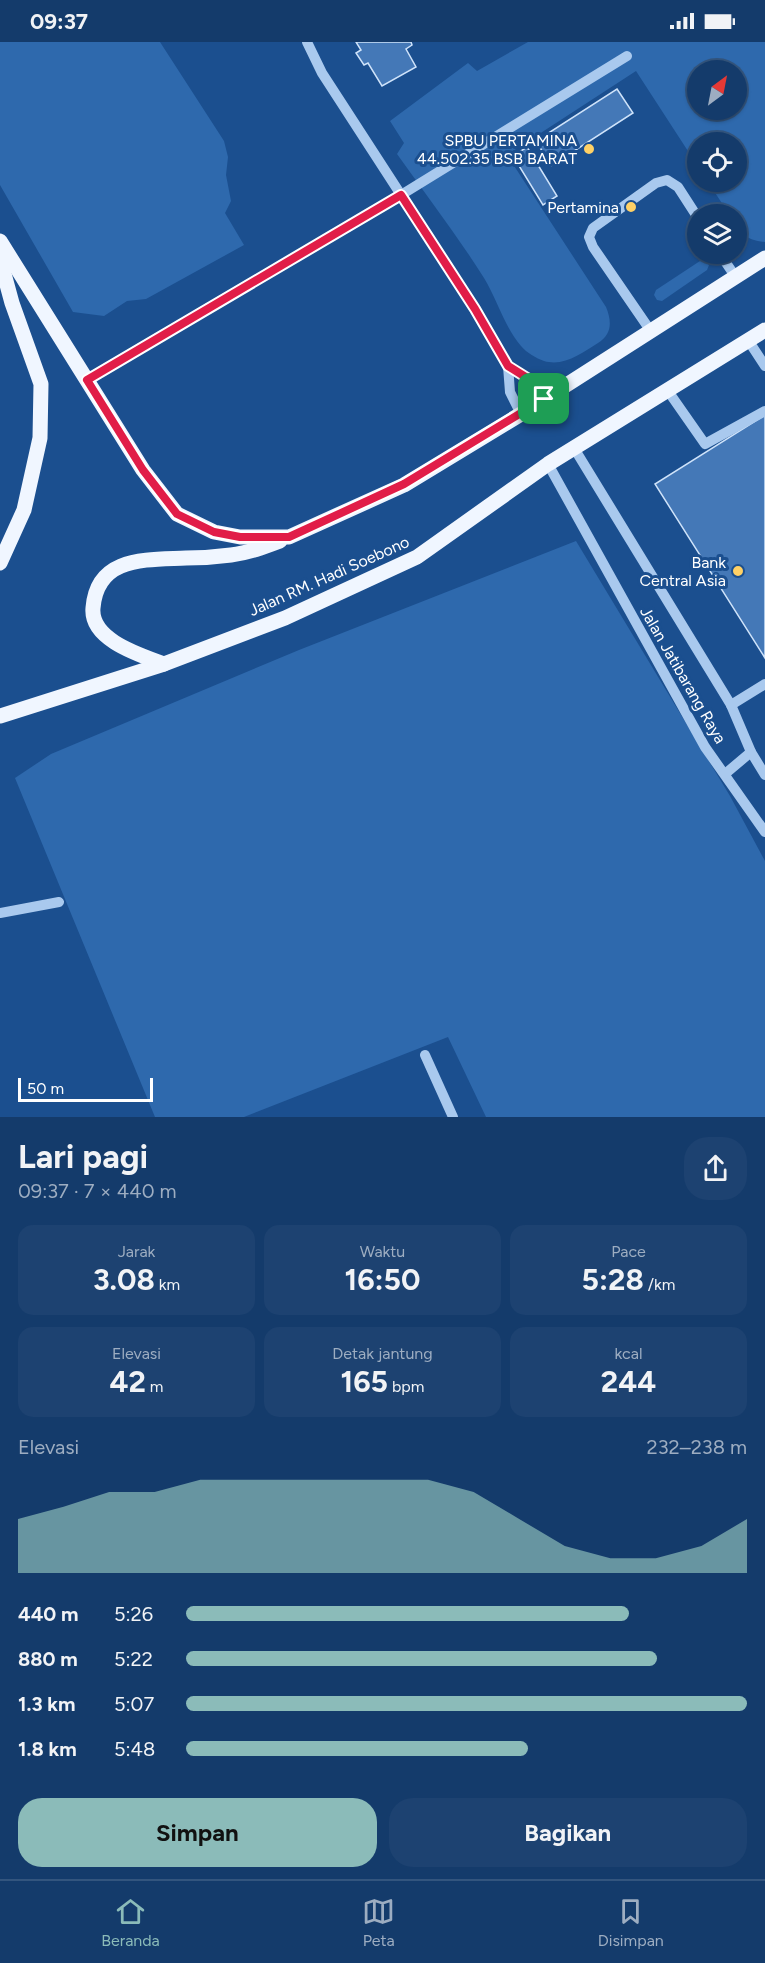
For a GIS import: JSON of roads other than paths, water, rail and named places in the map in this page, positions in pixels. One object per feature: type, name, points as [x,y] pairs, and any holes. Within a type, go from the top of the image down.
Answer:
[{"type":"main road","points":[[0,241],[143,470],[177,514],[214,532],[240,537],[289,537]]},
{"type":"main road","points":[[164,664],[115,643],[102,631],[93,612],[97,589],[108,573],[118,566],[150,559],[247,553],[289,537],[404,484],[521,414],[765,258]]},
{"type":"main road","points":[[0,259],[12,303],[41,384],[40,438],[27,500],[0,563]]},
{"type":"main road","name":"Jalan RM. Hadi Soebono","points":[[0,716],[164,664],[285,618],[417,557],[548,464],[765,330]]},
{"type":"street","points":[[306,42],[322,73],[475,309],[508,366],[510,392],[521,414]]},
{"type":"street","points":[[87,380],[401,195],[627,56]]},
{"type":"street","points":[[650,330],[593,247],[590,237],[593,228],[656,183],[667,180],[678,187],[689,204]]},
{"type":"street","points":[[727,264],[735,276]]},
{"type":"street","points":[[748,340],[765,366]]},
{"type":"street","points":[[508,366],[532,381],[544,399]]},
{"type":"street","points":[[668,391],[705,444],[765,411]]},
{"type":"street","name":"Jalan Jatibarang Raya","points":[[574,448],[730,705],[751,752],[765,775]]},
{"type":"street","name":"Jalan Jatibarang Raya","points":[[548,464],[705,747],[765,832]]},
{"type":"street","points":[[730,705],[765,684]]},
{"type":"street","points":[[725,774],[751,752]]},
{"type":"street","points":[[0,913],[59,902]]},
{"type":"street","points":[[425,1055],[453,1117]]},
{"type":"place","name":"SPBU PERTAMINA 44.502.35 BSB BARAT","points":[[589,149]]},
{"type":"place","name":"Pertamina","points":[[631,207]]},
{"type":"place","name":"Bank Central Asia","points":[[738,571]]}]
